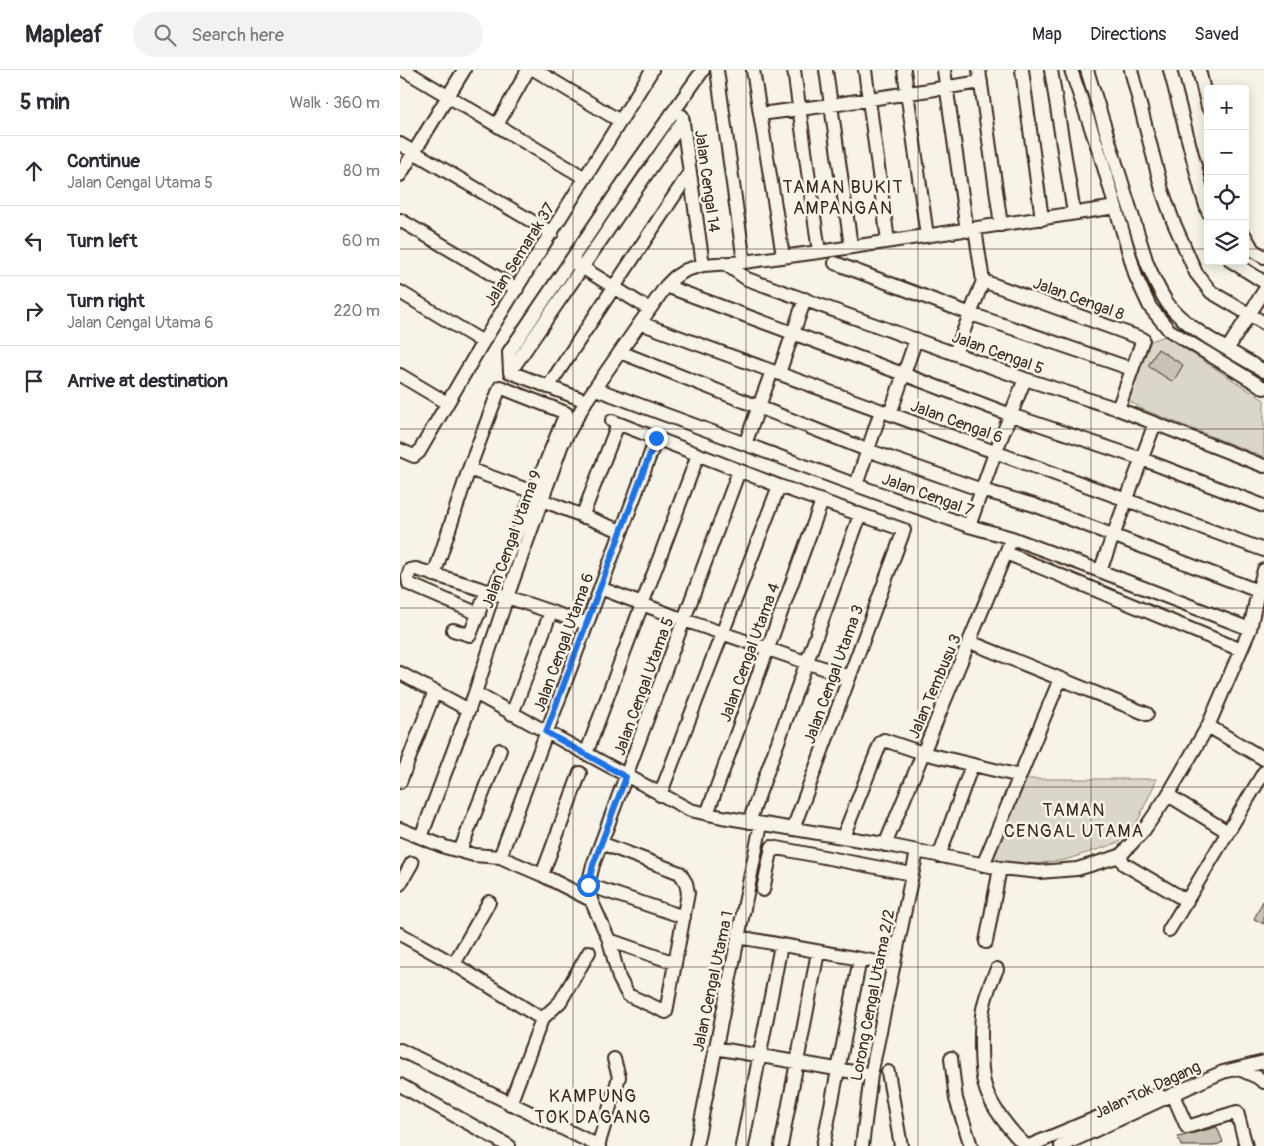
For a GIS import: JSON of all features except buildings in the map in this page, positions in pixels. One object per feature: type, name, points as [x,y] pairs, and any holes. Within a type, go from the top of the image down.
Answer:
[{"type":"street","points":[[404,70],[585,178]]},
{"type":"street","points":[[400,174],[464,70]]},
{"type":"street","points":[[496,125],[528,70]]},
{"type":"street","points":[[535,70],[620,121]]},
{"type":"street","name":"Jalan Semarak 37","points":[[400,450],[414,456],[419,452],[483,342],[652,70]]},
{"type":"street","points":[[576,264],[680,102],[703,70]]},
{"type":"street","points":[[717,70],[744,262]]},
{"type":"street","points":[[753,70],[783,256]]},
{"type":"street","points":[[794,70],[819,252]]},
{"type":"street","points":[[826,70],[851,246]]},
{"type":"street","points":[[866,70],[888,241]]},
{"type":"street","points":[[904,70],[927,236]]},
{"type":"street","points":[[944,70],[971,230],[983,281],[955,353]]},
{"type":"street","points":[[1022,70],[1042,218]]},
{"type":"street","points":[[1051,70],[1074,213]]},
{"type":"street","points":[[1070,70],[1101,157],[1136,277],[1150,307],[1169,330],[1264,388]]},
{"type":"street","points":[[1087,70],[1147,263],[1169,305],[1183,320],[1264,371]]},
{"type":"street","points":[[1130,70],[1162,190],[1173,221],[1196,273],[1211,292],[1264,323]]},
{"type":"street","points":[[1170,70],[1204,199]]},
{"type":"street","points":[[1199,70],[1204,91]]},
{"type":"street","points":[[760,114],[869,100],[947,87],[980,76],[1001,225]]},
{"type":"street","name":"Jalan Cengal 14","points":[[680,102],[703,265]]},
{"type":"street","points":[[586,401],[510,372],[509,352],[683,121]]},
{"type":"street","points":[[400,144],[552,233]]},
{"type":"street","points":[[542,403],[550,387],[690,172]]},
{"type":"street","name":"Jalan Cengal Utama 9","points":[[421,837],[475,693],[538,496],[562,444],[586,401],[649,309],[675,277],[686,270],[703,265],[744,262],[819,252],[1116,207]]},
{"type":"street","points":[[400,220],[517,289]]},
{"type":"street","points":[[1249,243],[1253,250],[1264,257]]},
{"type":"street","name":"Jalan Cengal 5","points":[[724,263],[747,279],[1025,379],[1118,409],[1264,466]]},
{"type":"street","points":[[576,264],[649,309]]},
{"type":"street","points":[[835,264],[1132,370]]},
{"type":"street","points":[[1237,265],[1264,282]]},
{"type":"street","name":"Jalan Cengal 8","points":[[983,281],[1143,339],[1118,409]]},
{"type":"street","points":[[666,286],[904,374],[1011,416],[1142,459],[1264,506]]},
{"type":"street","points":[[1228,348],[1264,291]]},
{"type":"street","points":[[400,292],[483,342]]},
{"type":"street","points":[[745,444],[758,407],[776,372],[805,299]]},
{"type":"street","name":"Jalan Cengal 6","points":[[640,323],[1264,550]]},
{"type":"street","points":[[856,485],[867,450],[904,374],[916,339]]},
{"type":"street","points":[[620,352],[867,450],[982,490],[1034,505],[1258,591]]},
{"type":"street","points":[[400,374],[447,403]]},
{"type":"street","points":[[969,526],[995,453],[1025,379]]},
{"type":"street","points":[[434,575],[469,469],[500,387],[566,413],[538,496],[470,635],[453,630]]},
{"type":"street","name":"Jalan Cengal 7","points":[[596,389],[969,526],[1012,538],[1250,629]]},
{"type":"street","points":[[582,517],[615,423],[860,515]]},
{"type":"street","points":[[1100,571],[1155,423]]},
{"type":"street","name":"Jalan Cengal Utama 6","points":[[500,857],[656,438]]},
{"type":"street","points":[[586,754],[698,455]]},
{"type":"street","points":[[469,469],[538,496],[582,517],[621,531]]},
{"type":"street","name":"Jalan Cengal Utama 5","points":[[675,963],[666,1012],[628,995],[619,978],[609,940],[591,900],[588,885],[601,843],[739,471]]},
{"type":"street","points":[[660,795],[779,486]]},
{"type":"street","name":"Jalan Cengal Utama 4","points":[[707,814],[822,501]]},
{"type":"street","name":"Jalan Cengal Utama 3","points":[[793,829],[904,530],[860,515]]},
{"type":"street","name":"Jalan Cengal Utama 1","points":[[696,1146],[738,937],[755,823],[806,663],[860,515]]},
{"type":"street","name":"Jalan Tembusu 3","points":[[885,845],[1012,538]]},
{"type":"street","points":[[1006,553],[1241,650]]},
{"type":"street","points":[[479,614],[409,584],[410,570],[416,569],[587,624]]},
{"type":"street","points":[[475,693],[626,777],[690,810],[755,823],[843,837],[1000,868],[1039,872],[1078,868],[1120,856],[1144,830],[1168,795],[1208,726],[1250,629],[1264,570]]},
{"type":"street","points":[[600,588],[722,634],[850,677]]},
{"type":"street","points":[[512,714],[551,612]]},
{"type":"street","points":[[970,642],[1148,714]]},
{"type":"street","points":[[400,673],[469,710]]},
{"type":"street","points":[[983,865],[1060,679]]},
{"type":"street","points":[[400,782],[435,691]]},
{"type":"street","points":[[1208,726],[1264,759]]},
{"type":"street","points":[[843,837],[881,742],[884,740],[923,753],[1020,776]]},
{"type":"street","points":[[460,851],[500,750]]},
{"type":"street","points":[[939,856],[972,765]]},
{"type":"street","points":[[1169,930],[1264,772]]},
{"type":"street","points":[[542,876],[580,773]]},
{"type":"street","points":[[1168,795],[1228,832]]},
{"type":"street","points":[[400,829],[474,855],[500,857],[591,900]]},
{"type":"street","points":[[601,843],[680,873],[686,883],[688,893],[675,963],[609,940]]},
{"type":"street","points":[[763,890],[772,847],[912,874]]},
{"type":"street","name":"Lorong Cengal Utama 2/2","points":[[862,1146],[872,1075],[917,851]]},
{"type":"street","points":[[1120,856],[1124,864],[1187,901]]},
{"type":"street","points":[[400,884],[412,863]]},
{"type":"street","points":[[986,942],[1000,868]]},
{"type":"street","points":[[588,885],[684,918]]},
{"type":"street","points":[[454,964],[489,902]]},
{"type":"street","points":[[400,934],[454,964],[542,1019]]},
{"type":"street","points":[[738,937],[894,965]]},
{"type":"street","points":[[742,1146],[781,945]]},
{"type":"street","points":[[510,1104],[542,1019],[560,1002],[588,952]]},
{"type":"street","points":[[781,1146],[818,952]]},
{"type":"street","points":[[823,1146],[860,959]]},
{"type":"street","points":[[998,968],[990,984],[983,1010],[982,1070],[985,1087],[998,1112],[1013,1134],[1028,1146],[1137,1100],[1156,1095],[1173,1095],[1186,1127],[1237,1112],[1246,1146]]},
{"type":"street","points":[[715,1048],[872,1075]]},
{"type":"street","points":[[400,1050],[598,1146],[620,1077],[614,1059]]},
{"type":"street","points":[[1264,1055],[1244,1068],[1264,1082]]},
{"type":"street","points":[[951,1058],[956,1099],[971,1146]]},
{"type":"street","name":"Jalan Tok Dagang","points":[[1061,1146],[1077,1143],[1223,1072],[1264,1062]]},
{"type":"street","name":"Jalan Tok Dagang","points":[[1244,1068],[1264,1071]]},
{"type":"street","points":[[888,1072],[901,1146]]},
{"type":"street","points":[[400,1085],[509,1146]]},
{"type":"shaded area","points":[[1165,336],[1264,400],[1264,457],[1142,409],[1128,400],[1151,341]]},
{"type":"shaded area","points":[[1024,779],[1157,779],[1138,820],[1118,843],[1065,860],[1025,865],[990,858]]},
{"type":"district","name":"TAMAN BUKIT AMPANGAN","points":[[843,197]]},
{"type":"district","name":"TAMAN CENGAL UTAMA","points":[[1074,820]]},
{"type":"district","name":"KAMPUNG TOK DAGANG","points":[[593,1106]]},
{"type":"route","points":[[588,885],[593,865],[626,777],[546,732],[656,438]]}]
